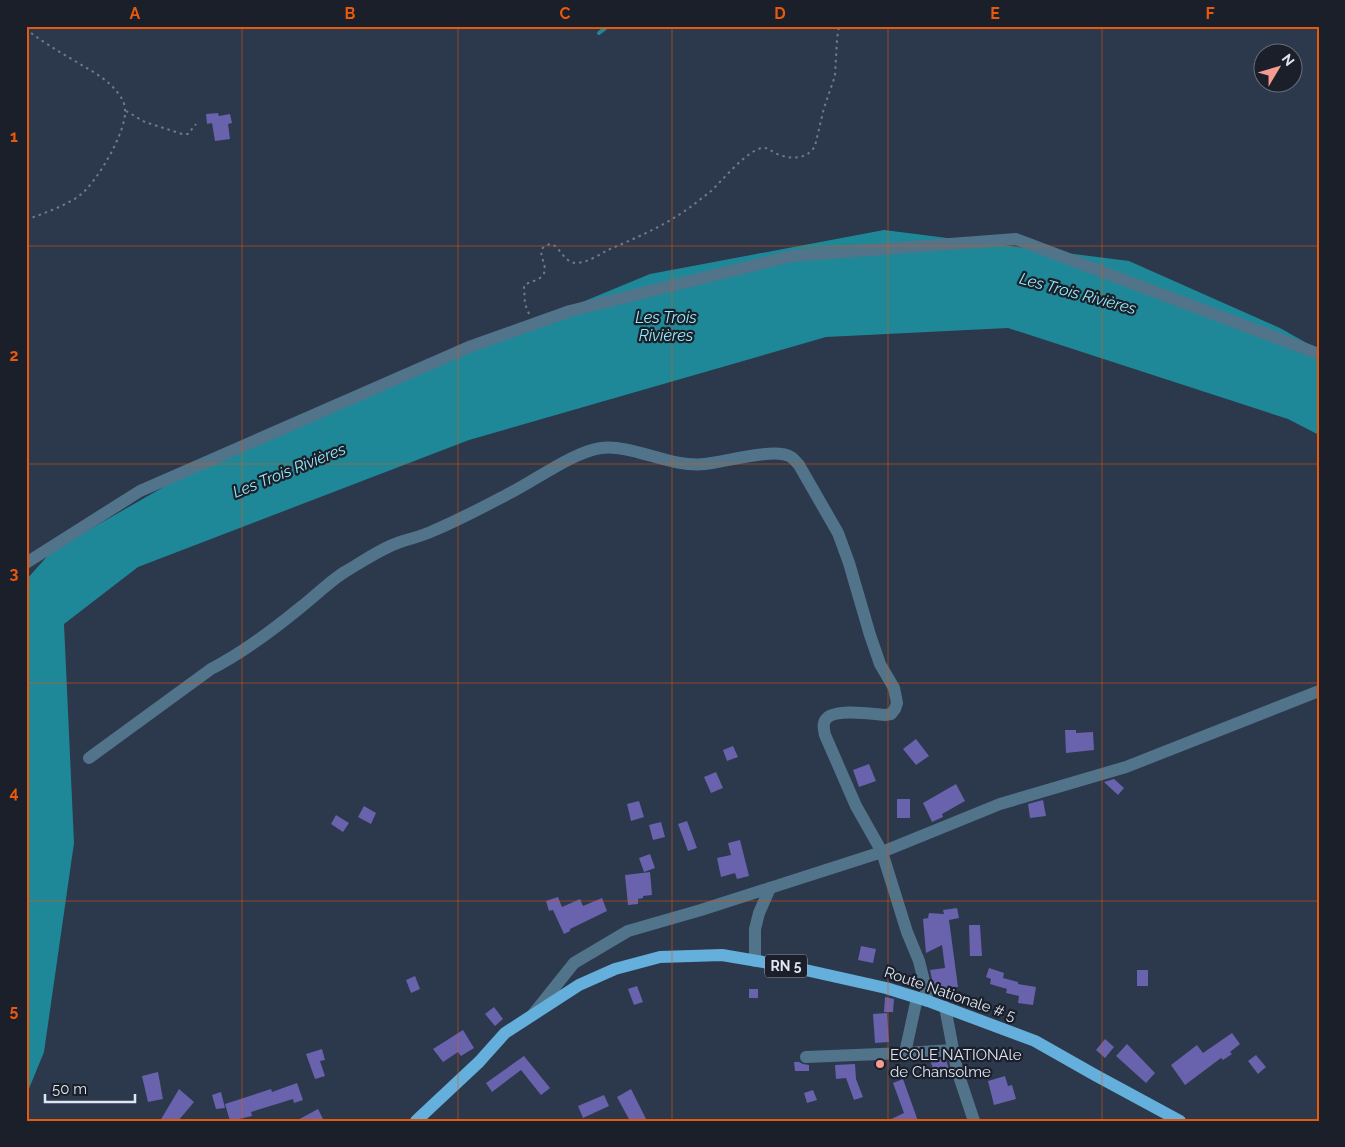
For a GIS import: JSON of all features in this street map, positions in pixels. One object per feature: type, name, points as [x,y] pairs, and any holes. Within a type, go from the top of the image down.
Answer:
[{"type":"main road","name":"Route Nationale # 5","points":[[416,1121],[479,1062],[505,1033],[579,985],[615,969],[660,957],[722,955],[792,967],[886,988],[945,1007],[1035,1041],[1095,1076],[1180,1121]]},
{"type":"street","points":[[26,563],[140,491],[469,347],[570,311],[792,256],[1016,239],[1319,354]]},
{"type":"street","points":[[89,758],[211,669],[232,658],[340,575],[367,558],[402,541],[434,531],[476,511],[572,458],[602,448],[621,449],[687,464],[705,464],[749,456],[784,454],[792,457],[799,465],[838,533],[880,664],[894,688],[896,703],[895,709],[891,714],[841,713],[826,719],[823,726],[825,735],[856,806],[882,852],[926,985],[905,1053]]},
{"type":"street","points":[[534,1013],[574,963],[628,931],[882,852],[1000,804],[1126,768],[1319,691]]},
{"type":"street","points":[[755,961],[755,929],[758,912],[770,888]]},
{"type":"street","points":[[945,1007],[957,1070],[974,1121]]},
{"type":"street","points":[[806,1057],[953,1050]]},
{"type":"path","points":[[534,324],[525,304],[524,286],[543,275],[545,271],[541,253],[546,245],[554,245],[566,260],[571,262],[586,261],[671,220],[709,192],[754,151],[768,148],[783,156],[802,158],[813,151],[816,146],[824,108],[835,76],[839,26]]},
{"type":"path","points":[[26,29],[76,62],[96,72],[121,97],[126,111],[118,141],[94,181],[86,190],[79,196],[26,220]]},
{"type":"path","points":[[126,111],[145,122],[182,134],[188,134],[196,124]]},
{"type":"water","name":"Les Trois Rivières","points":[[884,230],[1129,261],[1280,328],[1319,350],[1319,435],[1288,419],[1008,328],[826,337],[469,440],[138,567],[64,624],[74,843],[44,1052],[26,1096],[26,580],[52,551],[235,446],[650,274]]},
{"type":"building","points":[[218,113],[219,116],[230,114],[232,123],[228,124],[230,139],[215,141],[212,123],[207,124],[206,114]]},
{"type":"building","points":[[1065,730],[1076,730],[1076,733],[1093,732],[1094,750],[1066,753]]},
{"type":"building","points":[[916,739],[929,756],[916,765],[903,749]]},
{"type":"building","points":[[733,746],[738,757],[727,761],[723,750]]},
{"type":"building","points":[[869,764],[876,781],[859,787],[853,770]]},
{"type":"building","points":[[716,772],[723,788],[711,793],[704,777]]},
{"type":"building","points":[[1114,779],[1124,788],[1118,795],[1104,782]]},
{"type":"building","points":[[956,784],[965,801],[942,814],[943,817],[932,822],[923,803]]},
{"type":"building","points":[[897,799],[910,799],[910,818],[897,818]]},
{"type":"building","points":[[1043,800],[1046,816],[1030,818],[1028,804]]},
{"type":"building","points":[[639,801],[644,817],[631,821],[627,804]]},
{"type":"building","points":[[364,806],[376,813],[371,824],[358,817]]},
{"type":"building","points":[[336,815],[349,823],[343,832],[331,824]]},
{"type":"building","points":[[687,821],[697,848],[688,851],[678,824]]},
{"type":"building","points":[[661,822],[665,837],[653,840],[649,825]]},
{"type":"building","points":[[740,840],[749,876],[737,879],[735,873],[721,877],[717,858],[731,855],[728,843]]},
{"type":"building","points":[[650,854],[655,868],[644,872],[639,858]]},
{"type":"building","points":[[650,872],[652,895],[643,896],[643,898],[638,899],[638,904],[628,905],[625,875]]},
{"type":"building","points":[[558,897],[562,907],[580,899],[583,906],[602,898],[607,911],[570,929],[570,931],[564,934],[553,910],[549,911],[546,901]]},
{"type":"building","points":[[957,908],[959,918],[949,920],[958,987],[934,989],[930,970],[945,968],[942,945],[926,953],[923,919],[928,918],[929,913],[944,914],[943,910]]},
{"type":"building","points":[[969,925],[980,925],[982,956],[970,956]]},
{"type":"building","points":[[861,946],[876,949],[873,963],[858,960]]},
{"type":"building","points":[[989,968],[1004,973],[1003,978],[1018,982],[1018,984],[1036,987],[1033,1005],[1018,1003],[1019,996],[1006,993],[1007,989],[990,984],[991,979],[986,977]]},
{"type":"building","points":[[1137,970],[1148,970],[1148,986],[1137,986]]},
{"type":"building","points":[[415,976],[420,989],[411,993],[406,980]]},
{"type":"building","points":[[637,986],[643,1002],[634,1005],[628,989]]},
{"type":"building","points":[[749,989],[758,989],[758,998],[749,998]]},
{"type":"building","points":[[885,997],[894,999],[893,1012],[884,1012]]},
{"type":"building","points":[[494,1007],[503,1019],[495,1026],[485,1014]]},
{"type":"building","points":[[887,1013],[889,1042],[875,1043],[873,1014]]},
{"type":"building","points":[[463,1030],[474,1048],[461,1056],[458,1052],[443,1062],[433,1049]]},
{"type":"building","points":[[1232,1033],[1240,1044],[1230,1052],[1232,1054],[1223,1060],[1221,1058],[1185,1085],[1171,1065],[1197,1045],[1203,1053]]},
{"type":"building","points":[[1105,1039],[1114,1047],[1105,1058],[1096,1050]]},
{"type":"building","points":[[1127,1044],[1155,1073],[1146,1083],[1116,1056]]},
{"type":"building","points":[[322,1049],[325,1060],[320,1061],[325,1076],[315,1079],[306,1054]]},
{"type":"building","points":[[1256,1055],[1266,1067],[1258,1074],[1248,1061]]},
{"type":"building","points":[[524,1056],[550,1088],[541,1095],[521,1070],[492,1092],[486,1083]]},
{"type":"building","points":[[946,1059],[949,1070],[935,1074],[930,1060]]},
{"type":"building","points":[[794,1062],[809,1065],[809,1071],[795,1071]]},
{"type":"building","points":[[855,1064],[856,1079],[863,1097],[854,1100],[846,1078],[836,1079],[835,1065]]},
{"type":"building","points":[[158,1072],[163,1099],[148,1102],[142,1076]]},
{"type":"building","points":[[1005,1076],[1008,1086],[1012,1085],[1016,1099],[994,1105],[988,1081]]},
{"type":"building","points":[[903,1079],[918,1121],[887,1121],[904,1113],[893,1083]]},
{"type":"building","points":[[297,1083],[303,1100],[294,1103],[293,1099],[251,1112],[252,1116],[230,1121],[225,1104],[271,1089],[272,1092]]},
{"type":"building","points":[[179,1089],[194,1102],[178,1121],[160,1121]]},
{"type":"building","points":[[631,1089],[647,1121],[630,1121],[617,1097]]},
{"type":"building","points":[[813,1090],[817,1100],[807,1103],[804,1093]]},
{"type":"building","points":[[221,1092],[225,1108],[216,1109],[212,1095]]},
{"type":"building","points":[[604,1095],[609,1106],[583,1118],[578,1106]]},
{"type":"building","points":[[318,1109],[324,1121],[296,1121]]},
{"type":"waterway","points":[[599,33],[608,26]]},
{"type":"place","name":"ECOLE NATIONAle de Chansolme","points":[[880,1064]]}]
